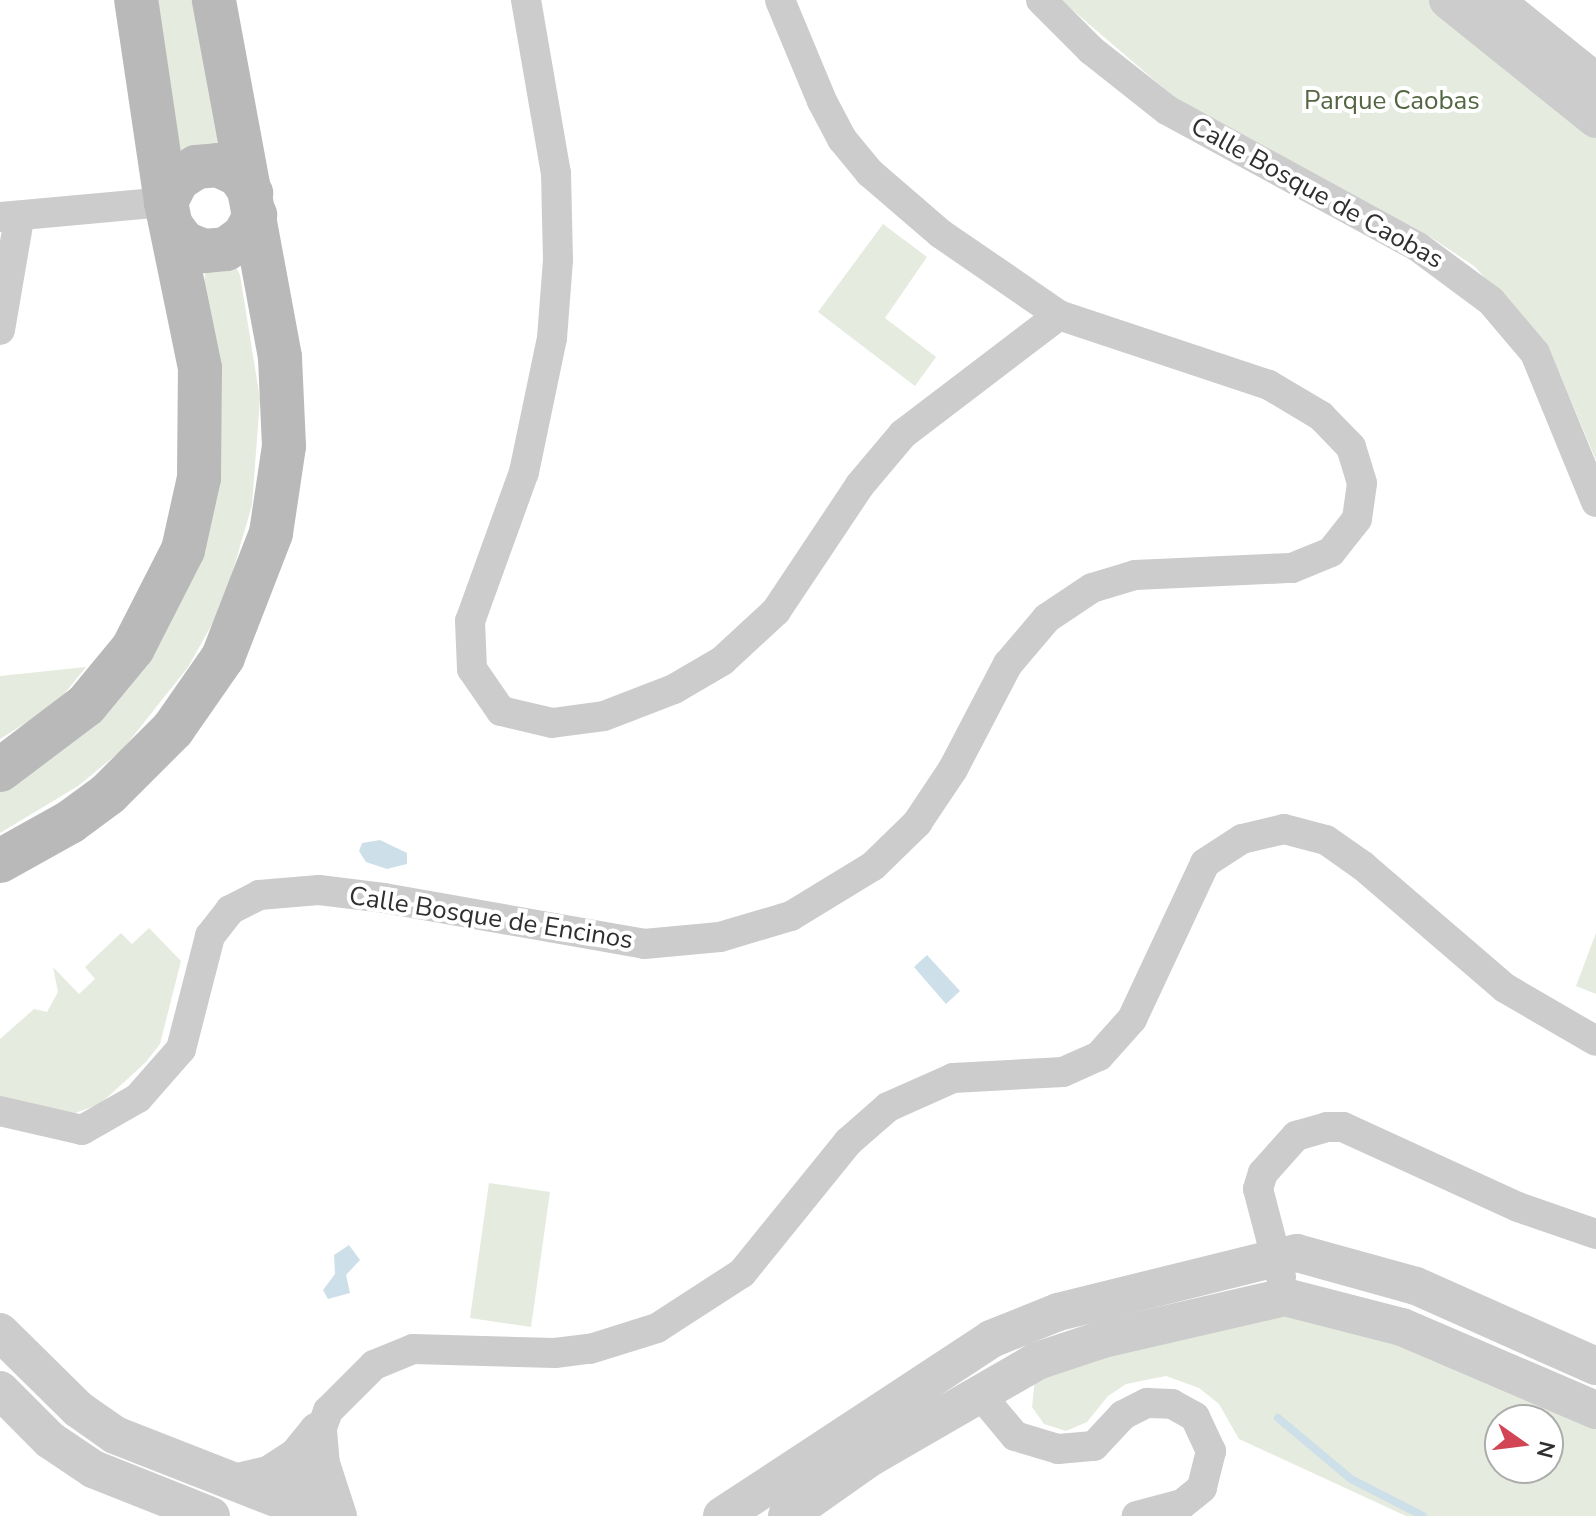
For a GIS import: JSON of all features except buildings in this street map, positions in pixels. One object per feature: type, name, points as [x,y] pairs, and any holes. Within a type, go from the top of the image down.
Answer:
[{"type":"main road","points":[[0,770],[57,731],[111,678],[152,617],[183,550],[199,478],[203,405],[136,0]]},
{"type":"main road","points":[[0,861],[70,822],[143,762],[199,694],[243,617],[271,533],[284,446],[280,357],[214,0]]},
{"type":"main road","points":[[218,165],[239,175],[253,204],[244,236],[226,249],[204,251],[184,243],[169,214],[177,180],[196,167],[218,165]]},
{"type":"street","points":[[526,0],[556,173],[558,260],[552,338],[524,472],[470,621],[472,669],[501,711],[552,723],[604,716],[674,689],[722,661],[776,611],[860,485],[903,434],[1059,315]]},
{"type":"street","name":"Calle Bosque de Encinos","points":[[0,1111],[82,1130],[138,1098],[181,1049],[210,936],[230,910],[259,895],[319,890],[644,944],[720,937],[791,916],[873,866],[917,823],[953,769],[1008,664],[1047,618],[1092,588],[1135,575],[1292,568],[1331,552],[1357,519],[1362,483],[1351,447],[1321,416],[1269,385],[1059,315],[941,234],[870,173],[842,139],[822,101],[780,0]]},
{"type":"street","name":"Calle Bosque de Caobas","points":[[1041,0],[1091,50],[1167,110],[1418,247],[1491,301],[1535,353],[1596,502]]},
{"type":"street","points":[[1448,0],[1596,119]]},
{"type":"street","points":[[1494,0],[1596,82]]},
{"type":"street","points":[[0,330],[10,218],[169,214]]},
{"type":"street","points":[[238,1482],[269,1475],[297,1457],[318,1431],[341,1392],[393,1355],[413,1349],[555,1353],[624,1340],[657,1328],[716,1295],[750,1266],[848,1142],[888,1107],[953,1078],[1063,1072],[1099,1056],[1132,1019],[1205,863],[1252,836],[1284,829],[1326,840],[1363,866],[1505,988],[1596,1041]]},
{"type":"street","points":[[1285,1297],[1258,1189],[1263,1173],[1296,1136],[1327,1127],[1343,1127],[1518,1207],[1596,1234]]},
{"type":"street","points":[[782,1505],[1002,1334],[1058,1312],[1297,1253],[1416,1286],[1596,1366]]},
{"type":"street","points":[[722,1516],[782,1505],[871,1457],[1007,1375],[1070,1348],[1285,1297],[1402,1327],[1596,1410]]},
{"type":"street","points":[[0,1332],[94,1422],[301,1512],[318,1431]]},
{"type":"street","points":[[0,1390],[50,1440],[93,1469],[211,1516]]},
{"type":"street","points":[[979,1393],[1015,1436],[1058,1449],[1094,1446],[1123,1415],[1147,1403],[1172,1404],[1195,1417],[1211,1451],[1202,1488],[1182,1504],[1137,1516]]},
{"type":"street","points":[[318,1431],[321,1464],[338,1516]]},
{"type":"green space","points":[[151,0],[199,0],[230,158],[183,163]]},
{"type":"green space","name":"Parque Caobas","points":[[1061,0],[1430,0],[1596,134],[1596,460],[1548,346],[1474,266],[1426,234],[1175,98]]},
{"type":"green space","points":[[883,224],[927,257],[885,318],[936,357],[915,386],[818,312]]},
{"type":"green space","points":[[206,267],[236,267],[240,275],[260,399],[252,505],[223,605],[188,667],[123,749],[78,786],[0,833],[0,791],[163,635]]},
{"type":"green space","points":[[86,667],[56,704],[0,739],[0,676]]},
{"type":"green space","points":[[149,928],[181,961],[160,1044],[145,1063],[100,1104],[75,1113],[0,1097],[0,1039],[34,1009],[47,1012],[58,992],[53,967],[79,994],[95,979],[85,967],[121,933],[132,944]]},
{"type":"green space","points":[[1596,933],[1596,994],[1576,986]]},
{"type":"green space","points":[[489,1183],[550,1192],[531,1327],[470,1318]]},
{"type":"green space","points":[[1286,1303],[1551,1404],[1484,1404],[1484,1484],[1564,1484],[1564,1409],[1596,1421],[1596,1516],[1406,1516],[1239,1439],[1219,1404],[1199,1388],[1166,1376],[1126,1384],[1108,1396],[1087,1422],[1066,1431],[1044,1424],[1032,1407],[1035,1379]]},
{"type":"shaded area","points":[[380,840],[407,853],[407,864],[387,869],[366,862],[359,851],[362,843]]},
{"type":"shaded area","points":[[927,955],[960,991],[946,1004],[914,967]]},
{"type":"shaded area","points":[[349,1245],[360,1260],[346,1275],[350,1293],[328,1299],[323,1290],[335,1274],[334,1255]]},
{"type":"waterway","points":[[1278,1418],[1351,1479],[1423,1516]]}]
